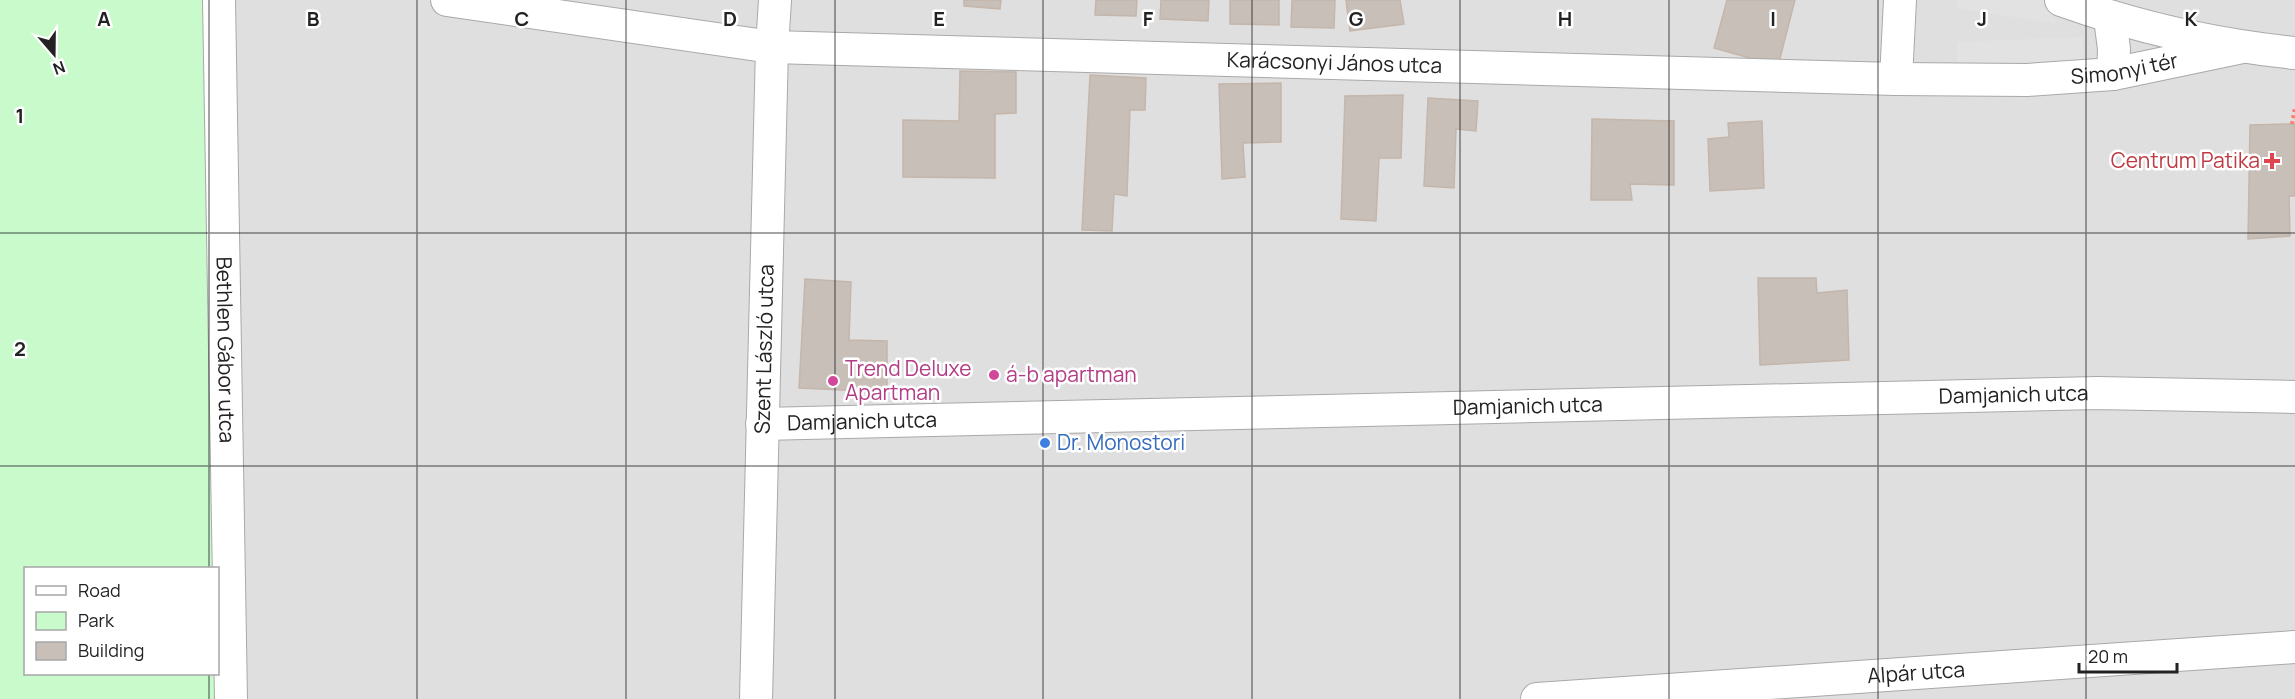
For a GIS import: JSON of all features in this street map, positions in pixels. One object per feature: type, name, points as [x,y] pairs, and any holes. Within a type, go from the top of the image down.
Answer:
[{"type":"street","name":"Bethlen Gábor utca","points":[[219,0],[231,699]]},
{"type":"street","points":[[447,0],[772,47]]},
{"type":"street","name":"Szent László utca","points":[[756,699],[775,0]]},
{"type":"street","points":[[1896,80],[1900,0]]},
{"type":"street","name":"Simonyi tér","points":[[2061,0],[2110,18],[2242,47]]},
{"type":"street","points":[[2110,18],[2114,74]]},
{"type":"street","name":"Karácsonyi János utca","points":[[772,47],[1896,80]]},
{"type":"street","points":[[2242,47],[2295,53]]},
{"type":"street","name":"Simonyi tér","points":[[1896,80],[2027,80],[2114,74],[2242,47]]},
{"type":"street","name":"Damjanich utca","points":[[762,424],[2097,393],[2295,397]]},
{"type":"street","name":"Alpár utca","points":[[1537,699],[1832,689],[2295,647]]},
{"type":"path","points":[[2292,124],[2295,107]]},
{"type":"shaded area","points":[[0,0],[2295,0],[2295,699],[0,699]]},
{"type":"shaded area","points":[[1958,0],[2053,0],[2056,24],[1956,8]]},
{"type":"shaded area","points":[[2083,37],[2084,76],[1957,80],[1957,42]]},
{"type":"green space","points":[[0,0],[219,0],[231,699],[0,699]]},
{"type":"building","points":[[964,0],[1001,0],[1000,9],[964,6]]},
{"type":"building","points":[[1096,0],[1137,0],[1136,16],[1095,15]]},
{"type":"building","points":[[1161,0],[1209,0],[1208,21],[1160,19]]},
{"type":"building","points":[[1230,0],[1279,0],[1279,25],[1230,24]]},
{"type":"building","points":[[1292,0],[1335,0],[1334,28],[1291,27]]},
{"type":"building","points":[[1346,0],[1400,0],[1404,24],[1350,31]]},
{"type":"building","points":[[1727,0],[1795,0],[1778,66],[1714,48]]},
{"type":"building","points":[[960,71],[1016,72],[1016,113],[995,114],[995,178],[903,177],[903,120],[959,121]]},
{"type":"building","points":[[960,71],[1016,72],[1016,113],[995,114],[995,178],[903,177],[903,120],[959,121]]},
{"type":"building","points":[[1090,75],[1146,78],[1145,110],[1130,110],[1127,196],[1114,194],[1112,231],[1082,230]]},
{"type":"building","points":[[1090,75],[1146,78],[1145,110],[1130,110],[1127,196],[1114,194],[1112,231],[1082,230]]},
{"type":"building","points":[[1281,83],[1281,142],[1243,143],[1245,177],[1222,179],[1219,84]]},
{"type":"building","points":[[1281,83],[1281,142],[1243,143],[1245,177],[1222,179],[1219,84]]},
{"type":"building","points":[[1403,95],[1401,158],[1379,158],[1376,221],[1341,219],[1345,96]]},
{"type":"building","points":[[1403,95],[1401,158],[1379,158],[1376,221],[1341,219],[1345,96]]},
{"type":"building","points":[[1428,98],[1478,101],[1476,131],[1456,129],[1454,188],[1424,186]]},
{"type":"building","points":[[1428,98],[1478,101],[1476,131],[1456,129],[1454,188],[1424,186]]},
{"type":"building","points":[[1592,119],[1674,121],[1674,185],[1630,184],[1632,200],[1591,200]]},
{"type":"building","points":[[1762,121],[1764,188],[1710,191],[1708,139],[1729,137],[1728,123]]},
{"type":"building","points":[[1762,121],[1764,188],[1710,191],[1708,139],[1729,137],[1728,123]]},
{"type":"building","name":"Centrum Patika","points":[[2295,124],[2295,196],[2289,196],[2290,236],[2248,239],[2250,125]]},
{"type":"building","points":[[1758,278],[1816,278],[1817,293],[1847,290],[1849,360],[1760,365]]},
{"type":"building","points":[[805,279],[851,282],[849,340],[887,341],[887,392],[799,388]]},
{"type":"building","points":[[805,279],[851,282],[849,340],[887,341],[887,392],[799,388]]},
{"type":"place","name":"Centrum Patika","points":[[2272,161]]},
{"type":"place","name":"á-b apartman","points":[[994,375]]},
{"type":"place","name":"Trend Deluxe Apartman","points":[[833,381]]},
{"type":"place","name":"Dr. Monostori","points":[[1045,443]]}]
